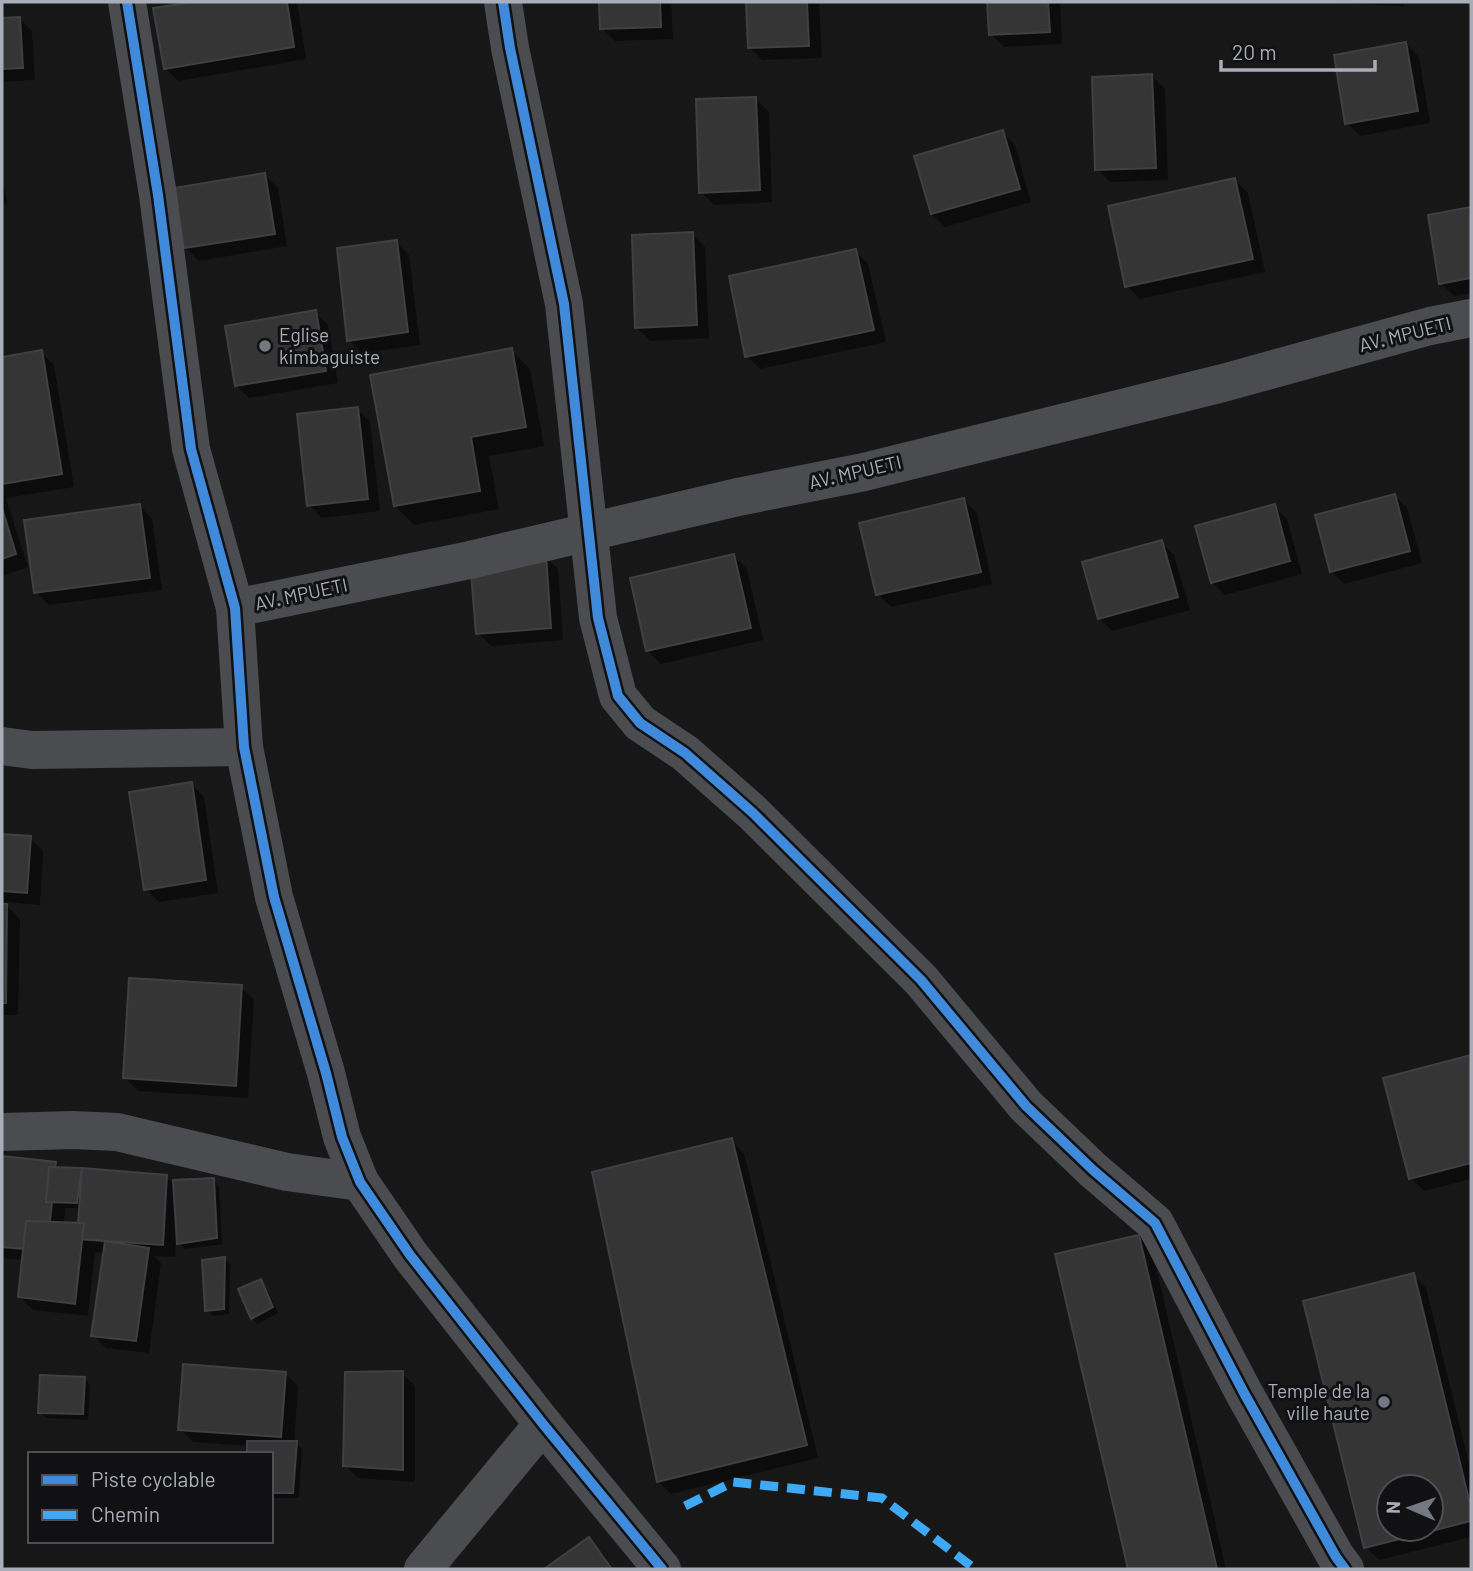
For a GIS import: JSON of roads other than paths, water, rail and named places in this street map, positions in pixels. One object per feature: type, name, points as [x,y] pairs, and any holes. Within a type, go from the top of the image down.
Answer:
[{"type":"street","points":[[127,2],[159,195],[191,449],[235,608],[244,747],[274,897],[342,1137],[360,1182],[410,1255],[662,1569]]},
{"type":"street","points":[[503,2],[510,48],[564,304],[598,618],[618,696],[640,723],[685,753],[753,813],[921,980],[1026,1106],[1093,1170],[1155,1223],[1244,1393],[1345,1569]]},
{"type":"street","name":"AV. MPUETI","points":[[235,608],[470,560],[738,497],[864,472],[1223,383],[1430,326],[1471,318]]},
{"type":"street","points":[[2,746],[32,750],[244,747]]},
{"type":"street","points":[[2,1132],[117,1132],[287,1172],[360,1182]]},
{"type":"street","points":[[423,1569],[543,1424]]},
{"type":"place","name":"Eglise kimbaguiste","points":[[265,346]]},
{"type":"place","name":"Temple de la ville haute","points":[[1384,1402]]}]
